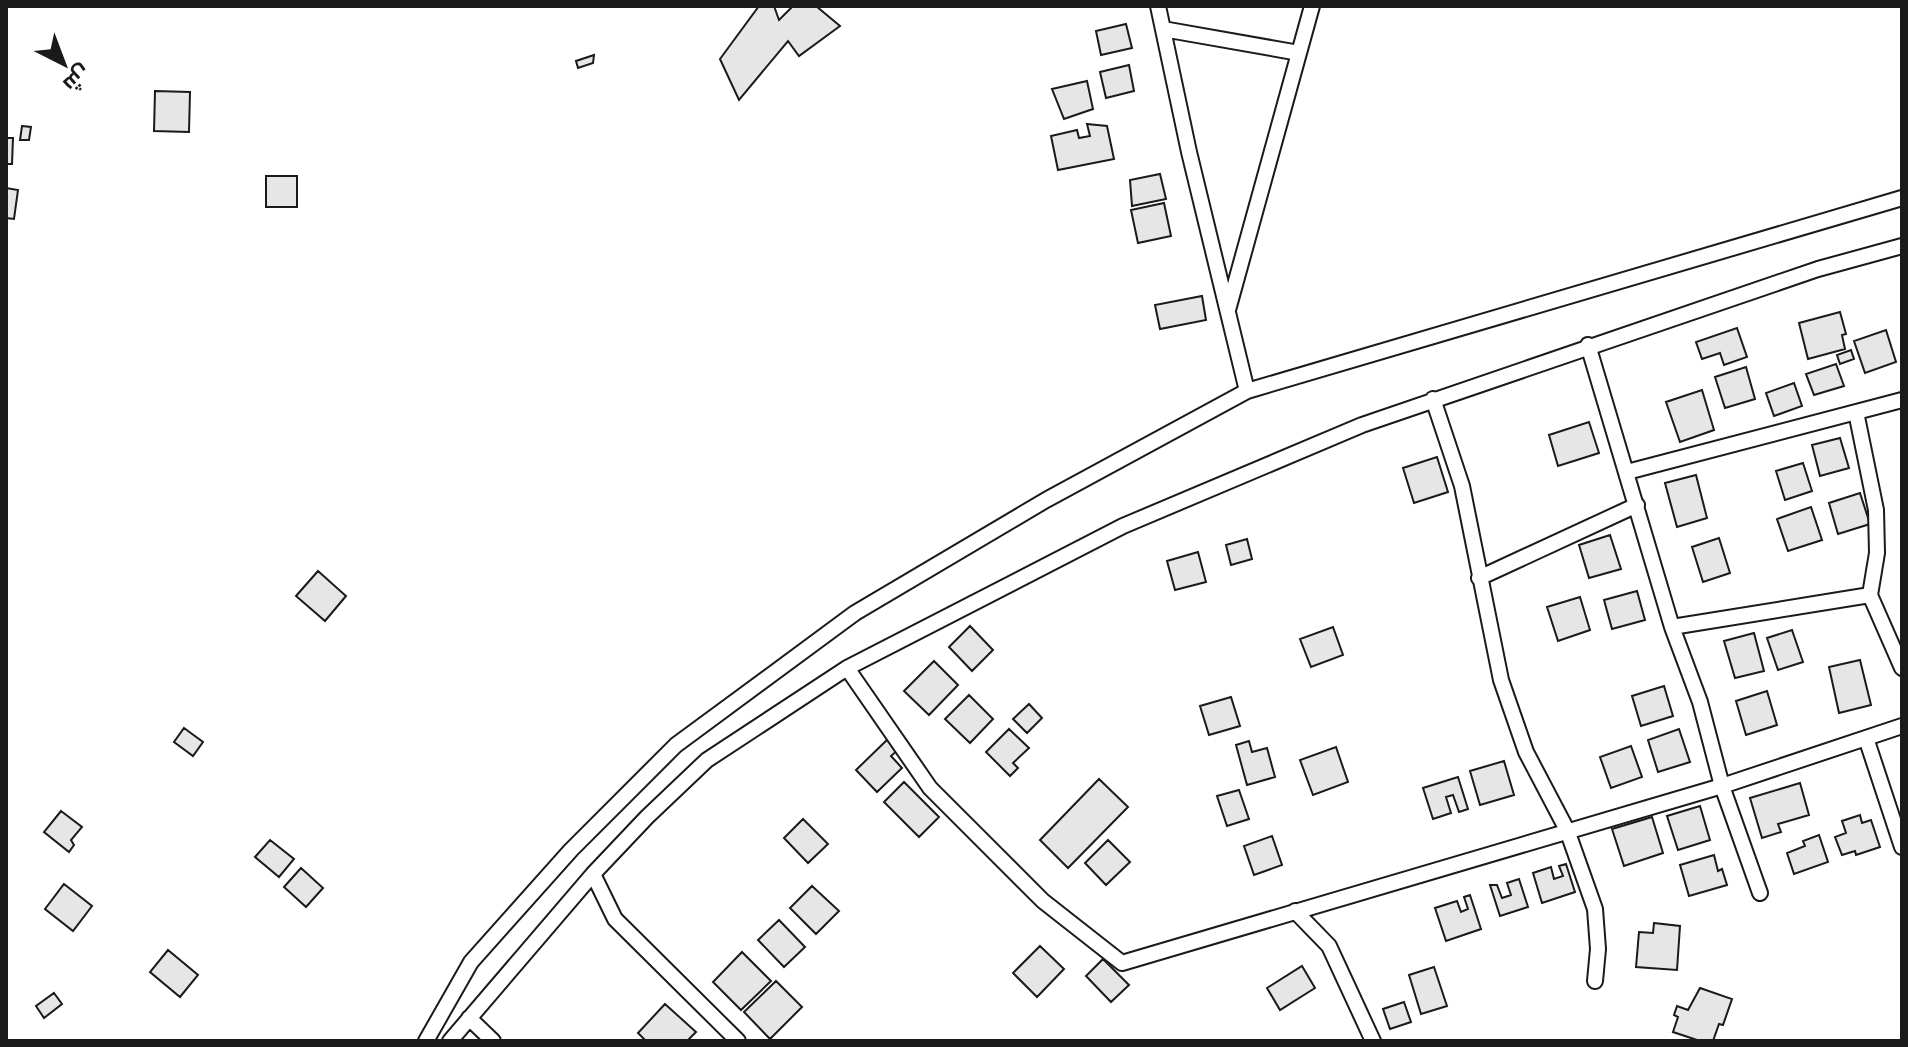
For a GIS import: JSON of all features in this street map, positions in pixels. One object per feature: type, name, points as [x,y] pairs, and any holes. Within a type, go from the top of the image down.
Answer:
[{"type":"street","points":[[1158,6],[1247,391]]},
{"type":"street","points":[[1228,311],[1312,6]]},
{"type":"street","points":[[1163,29],[1299,53]]},
{"type":"street","points":[[426,1041],[471,962],[571,850],[676,745],[855,613],[1046,500],[1247,391],[1902,198]]},
{"type":"street","points":[[450,1041],[593,874],[707,760],[847,668],[1123,526],[1362,425],[1588,345],[1818,269],[1902,246]]},
{"type":"street","points":[[1588,345],[1672,627],[1700,702],[1722,786],[1760,893]]},
{"type":"street","points":[[1433,399],[1462,486],[1506,695],[1526,752],[1567,830],[1595,909],[1598,949],[1595,981]]},
{"type":"street","points":[[1627,472],[1902,400]]},
{"type":"street","points":[[1856,412],[1876,510],[1877,553],[1870,595],[1902,668]]},
{"type":"street","points":[[1479,578],[1637,505]]},
{"type":"street","points":[[1672,627],[1870,595]]},
{"type":"street","points":[[847,668],[930,788],[1043,901],[1122,963],[1722,786],[1902,726]]},
{"type":"street","points":[[1866,738],[1902,847]]},
{"type":"street","points":[[593,874],[615,919],[738,1041]]},
{"type":"street","points":[[1295,911],[1329,946],[1373,1041]]},
{"type":"street","points":[[469,1018],[488,1039]]},
{"type":"building","points":[[759,6],[774,6],[779,20],[793,6],[816,6],[840,26],[799,56],[788,41],[739,100],[720,59]]},
{"type":"building","points":[[1126,24],[1132,48],[1101,55],[1096,31]]},
{"type":"building","points":[[594,55],[593,63],[578,68],[576,61]]},
{"type":"building","points":[[1129,65],[1134,91],[1106,98],[1100,72]]},
{"type":"building","points":[[1087,81],[1093,109],[1064,119],[1052,89]]},
{"type":"building","points":[[155,91],[190,92],[189,132],[154,131]]},
{"type":"building","points":[[1087,124],[1107,126],[1114,159],[1058,170],[1051,136],[1077,130],[1079,138],[1090,136]]},
{"type":"building","points":[[22,126],[31,127],[29,140],[20,140]]},
{"type":"building","points":[[6,138],[13,138],[12,164],[6,164]]},
{"type":"building","points":[[1160,174],[1166,199],[1132,206],[1130,180]]},
{"type":"building","points":[[266,176],[297,176],[297,207],[266,207]]},
{"type":"building","points":[[6,188],[18,190],[14,219],[6,218]]},
{"type":"building","points":[[1164,203],[1171,236],[1138,243],[1131,210]]},
{"type":"building","points":[[1202,296],[1206,320],[1160,329],[1155,305]]},
{"type":"building","points":[[1840,312],[1846,334],[1842,335],[1845,349],[1808,359],[1799,323]]},
{"type":"building","points":[[1737,328],[1747,357],[1724,365],[1720,353],[1702,359],[1696,342]]},
{"type":"building","points":[[1886,330],[1896,362],[1865,373],[1854,341]]},
{"type":"building","points":[[1851,350],[1854,359],[1840,364],[1837,355]]},
{"type":"building","points":[[1836,364],[1844,386],[1814,395],[1806,374]]},
{"type":"building","points":[[1746,367],[1755,399],[1725,408],[1715,377]]},
{"type":"building","points":[[1794,383],[1802,406],[1774,416],[1766,393]]},
{"type":"building","points":[[1702,390],[1714,430],[1680,442],[1666,402]]},
{"type":"building","points":[[1589,422],[1599,453],[1558,466],[1549,435]]},
{"type":"building","points":[[1840,438],[1849,468],[1820,476],[1812,445]]},
{"type":"building","points":[[1437,457],[1448,492],[1414,503],[1403,468]]},
{"type":"building","points":[[1803,463],[1812,491],[1785,500],[1776,471]]},
{"type":"building","points":[[1696,475],[1707,518],[1677,527],[1665,483]]},
{"type":"building","points":[[1860,493],[1870,524],[1838,534],[1829,503]]},
{"type":"building","points":[[1811,507],[1822,540],[1788,551],[1777,519]]},
{"type":"building","points":[[1610,535],[1621,569],[1589,578],[1579,545]]},
{"type":"building","points":[[1719,538],[1730,573],[1703,582],[1692,547]]},
{"type":"building","points":[[1247,539],[1252,559],[1231,565],[1226,545]]},
{"type":"building","points":[[1198,552],[1206,582],[1175,590],[1167,561]]},
{"type":"building","points":[[318,571],[346,596],[325,621],[296,596]]},
{"type":"building","points":[[1637,591],[1645,620],[1612,629],[1604,600]]},
{"type":"building","points":[[1580,597],[1590,630],[1558,641],[1547,607]]},
{"type":"building","points":[[970,626],[993,650],[972,671],[949,647]]},
{"type":"building","points":[[1333,627],[1343,655],[1311,667],[1300,639]]},
{"type":"building","points":[[1792,630],[1803,662],[1778,670],[1767,638]]},
{"type":"building","points":[[1754,633],[1764,671],[1735,678],[1724,641]]},
{"type":"building","points":[[1860,660],[1871,705],[1839,713],[1829,667]]},
{"type":"building","points":[[934,661],[958,685],[929,715],[904,691]]},
{"type":"building","points":[[1664,686],[1673,716],[1641,726],[1632,696]]},
{"type":"building","points":[[1767,691],[1777,725],[1746,735],[1736,701]]},
{"type":"building","points":[[969,695],[993,719],[970,743],[945,719]]},
{"type":"building","points":[[1231,697],[1240,726],[1209,735],[1200,706]]},
{"type":"building","points":[[1029,704],[1042,718],[1027,733],[1013,719]]},
{"type":"building","points":[[184,728],[203,742],[193,756],[174,742]]},
{"type":"building","points":[[1009,729],[1029,748],[1013,763],[1018,768],[1010,776],[986,752]]},
{"type":"building","points":[[1679,729],[1690,762],[1658,772],[1648,740]]},
{"type":"building","points":[[889,738],[899,749],[891,756],[902,768],[877,792],[856,770]]},
{"type":"building","points":[[1249,741],[1252,752],[1267,748],[1275,777],[1247,785],[1236,745]]},
{"type":"building","points":[[1631,746],[1642,777],[1611,788],[1600,757]]},
{"type":"building","points":[[1336,747],[1348,782],[1313,795],[1300,760]]},
{"type":"building","points":[[1504,761],[1514,795],[1480,805],[1470,771]]},
{"type":"building","points":[[1458,777],[1468,809],[1459,812],[1453,795],[1446,797],[1451,813],[1433,819],[1423,788]]},
{"type":"building","points":[[1099,779],[1128,807],[1068,868],[1040,840]]},
{"type":"building","points":[[904,782],[939,817],[919,837],[884,802]]},
{"type":"building","points":[[1800,783],[1809,815],[1778,824],[1781,832],[1762,838],[1750,798]]},
{"type":"building","points":[[1239,790],[1249,819],[1227,826],[1217,796]]},
{"type":"building","points":[[1700,806],[1710,840],[1678,850],[1667,816]]},
{"type":"building","points":[[61,811],[82,827],[71,840],[74,845],[69,852],[44,832]]},
{"type":"building","points":[[1860,815],[1862,823],[1871,820],[1880,847],[1856,855],[1855,851],[1842,855],[1835,837],[1846,833],[1842,821]]},
{"type":"building","points":[[1652,817],[1663,853],[1624,866],[1612,829]]},
{"type":"building","points":[[803,819],[828,844],[808,863],[784,838]]},
{"type":"building","points":[[1819,835],[1828,862],[1794,874],[1787,853],[1805,846],[1803,841]]},
{"type":"building","points":[[1272,836],[1282,865],[1254,875],[1244,846]]},
{"type":"building","points":[[270,840],[294,859],[279,877],[255,857]]},
{"type":"building","points":[[1108,840],[1130,862],[1106,885],[1085,863]]},
{"type":"building","points":[[1714,855],[1718,871],[1722,869],[1727,885],[1689,896],[1680,865]]},
{"type":"building","points":[[1566,864],[1575,892],[1542,903],[1533,873],[1551,867],[1554,879],[1563,876],[1559,866]]},
{"type":"building","points":[[301,868],[323,888],[306,907],[284,887]]},
{"type":"building","points":[[1519,879],[1528,907],[1500,916],[1490,885],[1497,885],[1502,898],[1511,895],[1507,883]]},
{"type":"building","points":[[64,884],[92,906],[73,931],[45,909]]},
{"type":"building","points":[[812,886],[839,911],[816,934],[790,908]]},
{"type":"building","points":[[1470,895],[1481,929],[1446,941],[1435,908],[1457,901],[1461,912],[1468,909],[1464,897]]},
{"type":"building","points":[[779,920],[805,947],[784,967],[758,940]]},
{"type":"building","points":[[1654,923],[1680,926],[1677,970],[1636,967],[1639,932],[1653,933]]},
{"type":"building","points":[[1040,946],[1064,969],[1037,997],[1013,973]]},
{"type":"building","points":[[168,950],[198,975],[180,997],[150,972]]},
{"type":"building","points":[[742,952],[771,981],[741,1010],[713,982]]},
{"type":"building","points":[[1103,959],[1129,985],[1111,1002],[1086,976]]},
{"type":"building","points":[[1302,966],[1315,988],[1280,1010],[1267,988]]},
{"type":"building","points":[[1434,967],[1447,1006],[1421,1014],[1409,975]]},
{"type":"building","points":[[776,981],[802,1007],[770,1039],[744,1012]]},
{"type":"building","points":[[1700,988],[1732,999],[1723,1025],[1719,1024],[1713,1041],[1700,1041],[1673,1032],[1678,1017],[1674,1015],[1677,1006],[1688,1010]]},
{"type":"building","points":[[54,993],[62,1004],[44,1018],[36,1006]]},
{"type":"building","points":[[1404,1002],[1411,1022],[1390,1029],[1383,1009]]},
{"type":"building","points":[[665,1004],[696,1032],[687,1041],[646,1041],[638,1033]]}]
